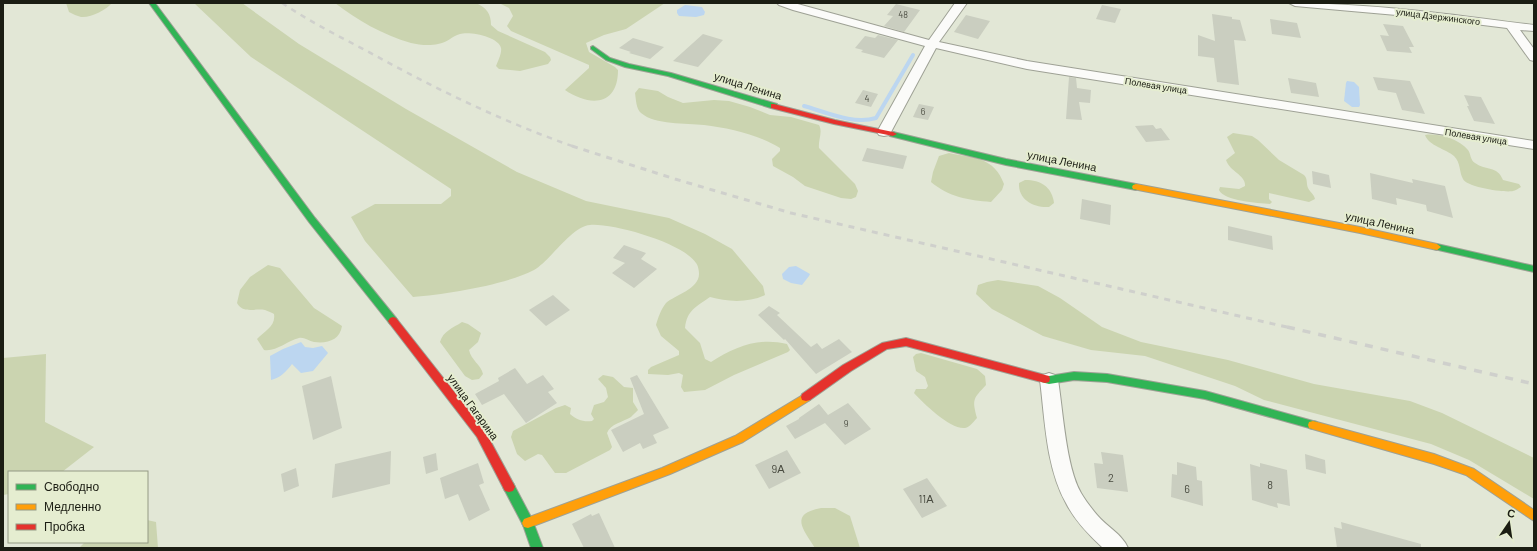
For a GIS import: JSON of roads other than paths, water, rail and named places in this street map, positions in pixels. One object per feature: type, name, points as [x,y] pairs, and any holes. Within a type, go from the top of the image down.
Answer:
[{"type":"street","name":"улица Гагарина","points":[[152,3],[312,220],[480,434],[528,524],[537,548]]},
{"type":"street","name":"Полевая улица","points":[[783,3],[932,44],[1027,65],[1534,145]]},
{"type":"street","points":[[884,132],[932,44],[961,3]]},
{"type":"street","name":"улица Дзержинского","points":[[1295,3],[1419,14],[1534,28]]},
{"type":"street","points":[[1511,26],[1534,57]]},
{"type":"street","name":"улица Ленина","points":[[592,48],[608,59],[627,66],[669,74],[801,114],[884,132],[1006,162],[1360,230],[1534,269]]},
{"type":"street","points":[[528,524],[666,471],[739,438],[789,408],[847,368],[885,346],[906,342],[1049,380],[1074,376],[1107,378],[1205,395],[1254,408],[1434,459],[1470,472],[1534,516]]},
{"type":"street","points":[[1049,380],[1059,451],[1065,477],[1073,498],[1090,522],[1118,548]]},
{"type":"water","points":[[685,5],[702,7],[705,12],[704,15],[696,17],[679,16],[677,10]]},
{"type":"water","points":[[1347,81],[1354,82],[1359,87],[1359,107],[1352,107],[1344,101]]},
{"type":"water","points":[[796,266],[810,274],[802,285],[791,283],[783,279],[782,274],[789,267]]},
{"type":"water","points":[[301,342],[305,347],[313,348],[322,346],[328,353],[313,371],[301,373],[292,364],[283,374],[271,380],[270,356]]},
{"type":"waterway","points":[[804,106],[849,119],[867,120],[876,118],[913,55]]},
{"type":"railway","points":[[282,3],[392,65],[469,104],[522,127],[574,147]]},
{"type":"railway","points":[[574,147],[675,179],[791,213],[1291,328]]},
{"type":"railway","points":[[1287,327],[1534,384]]}]
